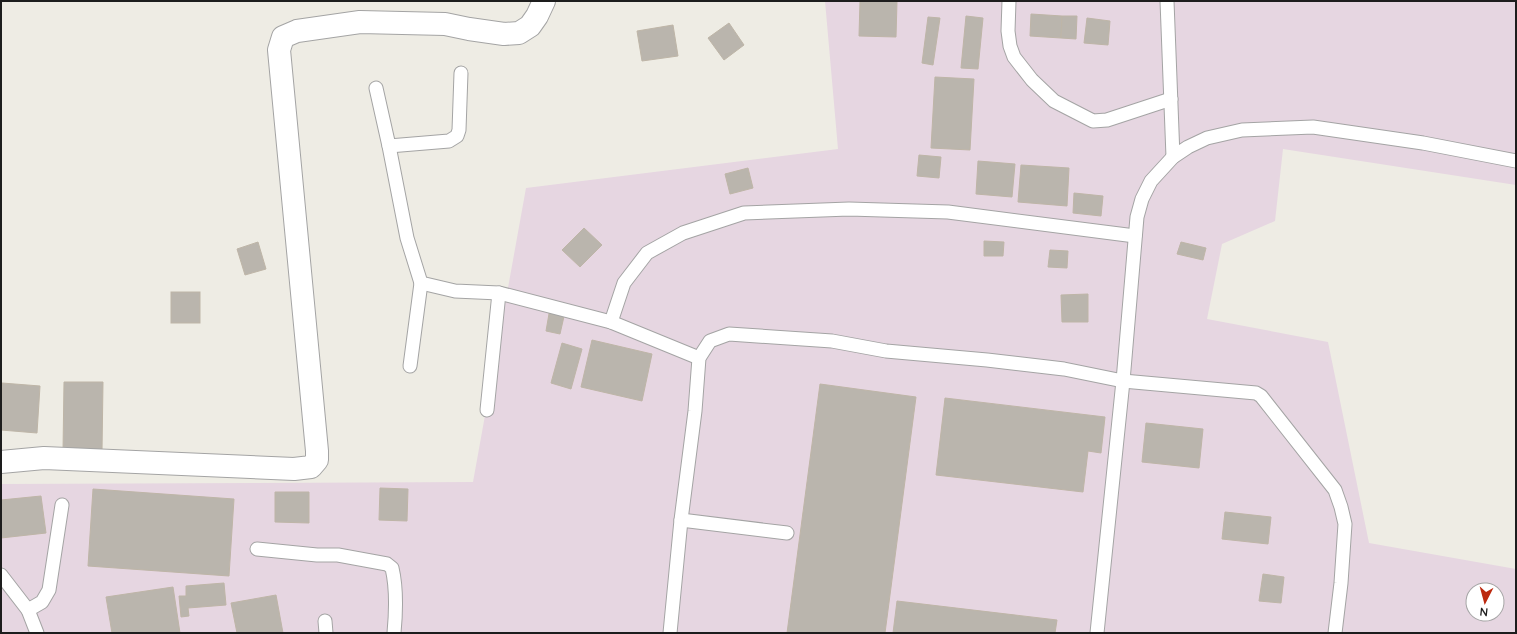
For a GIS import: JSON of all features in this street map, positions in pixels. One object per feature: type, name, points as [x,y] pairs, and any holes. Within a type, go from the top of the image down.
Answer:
[{"type":"street","points":[[1,462],[44,458],[294,469],[311,467],[317,460],[317,452],[279,50],[283,37],[297,31],[360,22],[446,24],[504,34],[519,33],[530,26],[544,1]]},
{"type":"lane","points":[[1009,1],[1008,31],[1010,46],[1014,57],[1032,80],[1054,101],[1094,121],[1107,120],[1171,99]]},
{"type":"lane","points":[[1167,1],[1173,157]]},
{"type":"lane","points":[[389,146],[450,142],[457,136],[459,130],[461,73]]},
{"type":"lane","points":[[376,88],[407,238],[421,283],[410,366]]},
{"type":"lane","points":[[1097,633],[1123,381],[1136,217],[1142,199],[1151,181],[1173,157],[1188,147],[1207,138],[1242,130],[1313,127],[1423,143],[1516,160]]},
{"type":"lane","points":[[611,322],[624,283],[648,253],[683,233],[744,213],[849,209],[948,212],[1135,236]]},
{"type":"lane","points":[[421,283],[455,291],[499,293],[611,322],[699,358]]},
{"type":"lane","points":[[487,410],[499,293]]},
{"type":"lane","points":[[670,633],[681,520],[695,411],[699,358],[710,341],[728,334],[832,341],[886,351],[1035,365],[1064,369],[1123,381],[1256,393],[1261,396],[1335,490],[1341,507],[1345,524],[1342,583],[1335,633]]},
{"type":"lane","points":[[28,610],[42,602],[49,590],[62,505]]},
{"type":"lane","points":[[681,520],[787,533]]},
{"type":"lane","points":[[257,549],[317,555],[338,555],[386,564],[392,568],[394,576],[396,613],[394,633]]},
{"type":"lane","points":[[1,575],[28,610],[37,633]]},
{"type":"shaded area","points":[[825,1],[1516,1],[1516,185],[1283,149],[1275,221],[1222,244],[1207,319],[1328,342],[1369,543],[1516,569],[1516,633],[1,633],[1,484],[473,482],[526,188],[838,149]]},
{"type":"building","points":[[860,1],[897,1],[896,37],[859,36]]},
{"type":"building","points":[[1031,14],[1062,16],[1061,38],[1030,36]]},
{"type":"building","points":[[966,16],[983,18],[978,69],[961,68]]},
{"type":"building","points":[[1062,16],[1077,16],[1076,39],[1061,38]]},
{"type":"building","points":[[928,17],[940,18],[933,65],[922,63]]},
{"type":"building","points":[[1087,18],[1110,21],[1108,45],[1084,43]]},
{"type":"building","points":[[729,23],[744,45],[724,60],[708,38]]},
{"type":"building","points":[[673,25],[678,56],[642,61],[637,31]]},
{"type":"building","points":[[935,77],[974,79],[970,150],[931,148]]},
{"type":"building","points":[[919,155],[941,157],[939,178],[917,176]]},
{"type":"building","points":[[978,161],[1015,164],[1012,197],[976,194]]},
{"type":"building","points":[[1021,165],[1069,168],[1067,206],[1018,202]]},
{"type":"building","points":[[748,168],[753,188],[730,194],[725,174]]},
{"type":"building","points":[[1074,193],[1103,196],[1101,216],[1073,213]]},
{"type":"building","points":[[584,228],[602,245],[580,267],[562,250]]},
{"type":"building","points":[[984,241],[1004,242],[1003,256],[984,256]]},
{"type":"building","points":[[258,242],[266,269],[245,275],[237,249]]},
{"type":"building","points":[[1181,242],[1206,248],[1203,260],[1177,254]]},
{"type":"building","points":[[1050,250],[1068,251],[1067,268],[1048,267]]},
{"type":"building","points":[[171,292],[200,292],[200,323],[171,323]]},
{"type":"building","points":[[1088,294],[1088,322],[1062,322],[1061,295]]},
{"type":"building","points":[[550,308],[565,312],[560,334],[546,331]]},
{"type":"building","points":[[592,340],[652,354],[642,401],[581,387]]},
{"type":"building","points":[[562,343],[582,349],[571,389],[551,383]]},
{"type":"building","points":[[64,382],[103,382],[102,451],[63,451]]},
{"type":"building","points":[[2,383],[40,386],[37,433],[1,430]]},
{"type":"building","points":[[820,384],[916,397],[885,633],[787,633]]},
{"type":"building","points":[[945,398],[1105,417],[1101,453],[1088,451],[1083,492],[936,475]]},
{"type":"building","points":[[1146,423],[1203,429],[1199,468],[1142,462]]},
{"type":"building","points":[[380,488],[408,489],[407,521],[379,520]]},
{"type":"building","points":[[93,489],[234,499],[229,576],[88,566]]},
{"type":"building","points":[[275,492],[309,492],[309,523],[275,522]]},
{"type":"building","points":[[41,496],[46,533],[1,538],[1,500]]},
{"type":"building","points":[[1225,512],[1271,517],[1268,544],[1222,539]]},
{"type":"building","points":[[1263,574],[1284,577],[1281,603],[1259,601]]},
{"type":"building","points":[[224,583],[226,605],[188,608],[189,616],[181,617],[179,596],[186,596],[186,586]]},
{"type":"building","points":[[173,587],[180,633],[112,633],[106,597]]},
{"type":"building","points":[[276,595],[283,633],[237,633],[231,603]]},
{"type":"building","points":[[897,601],[1057,620],[1055,633],[893,633]]}]
